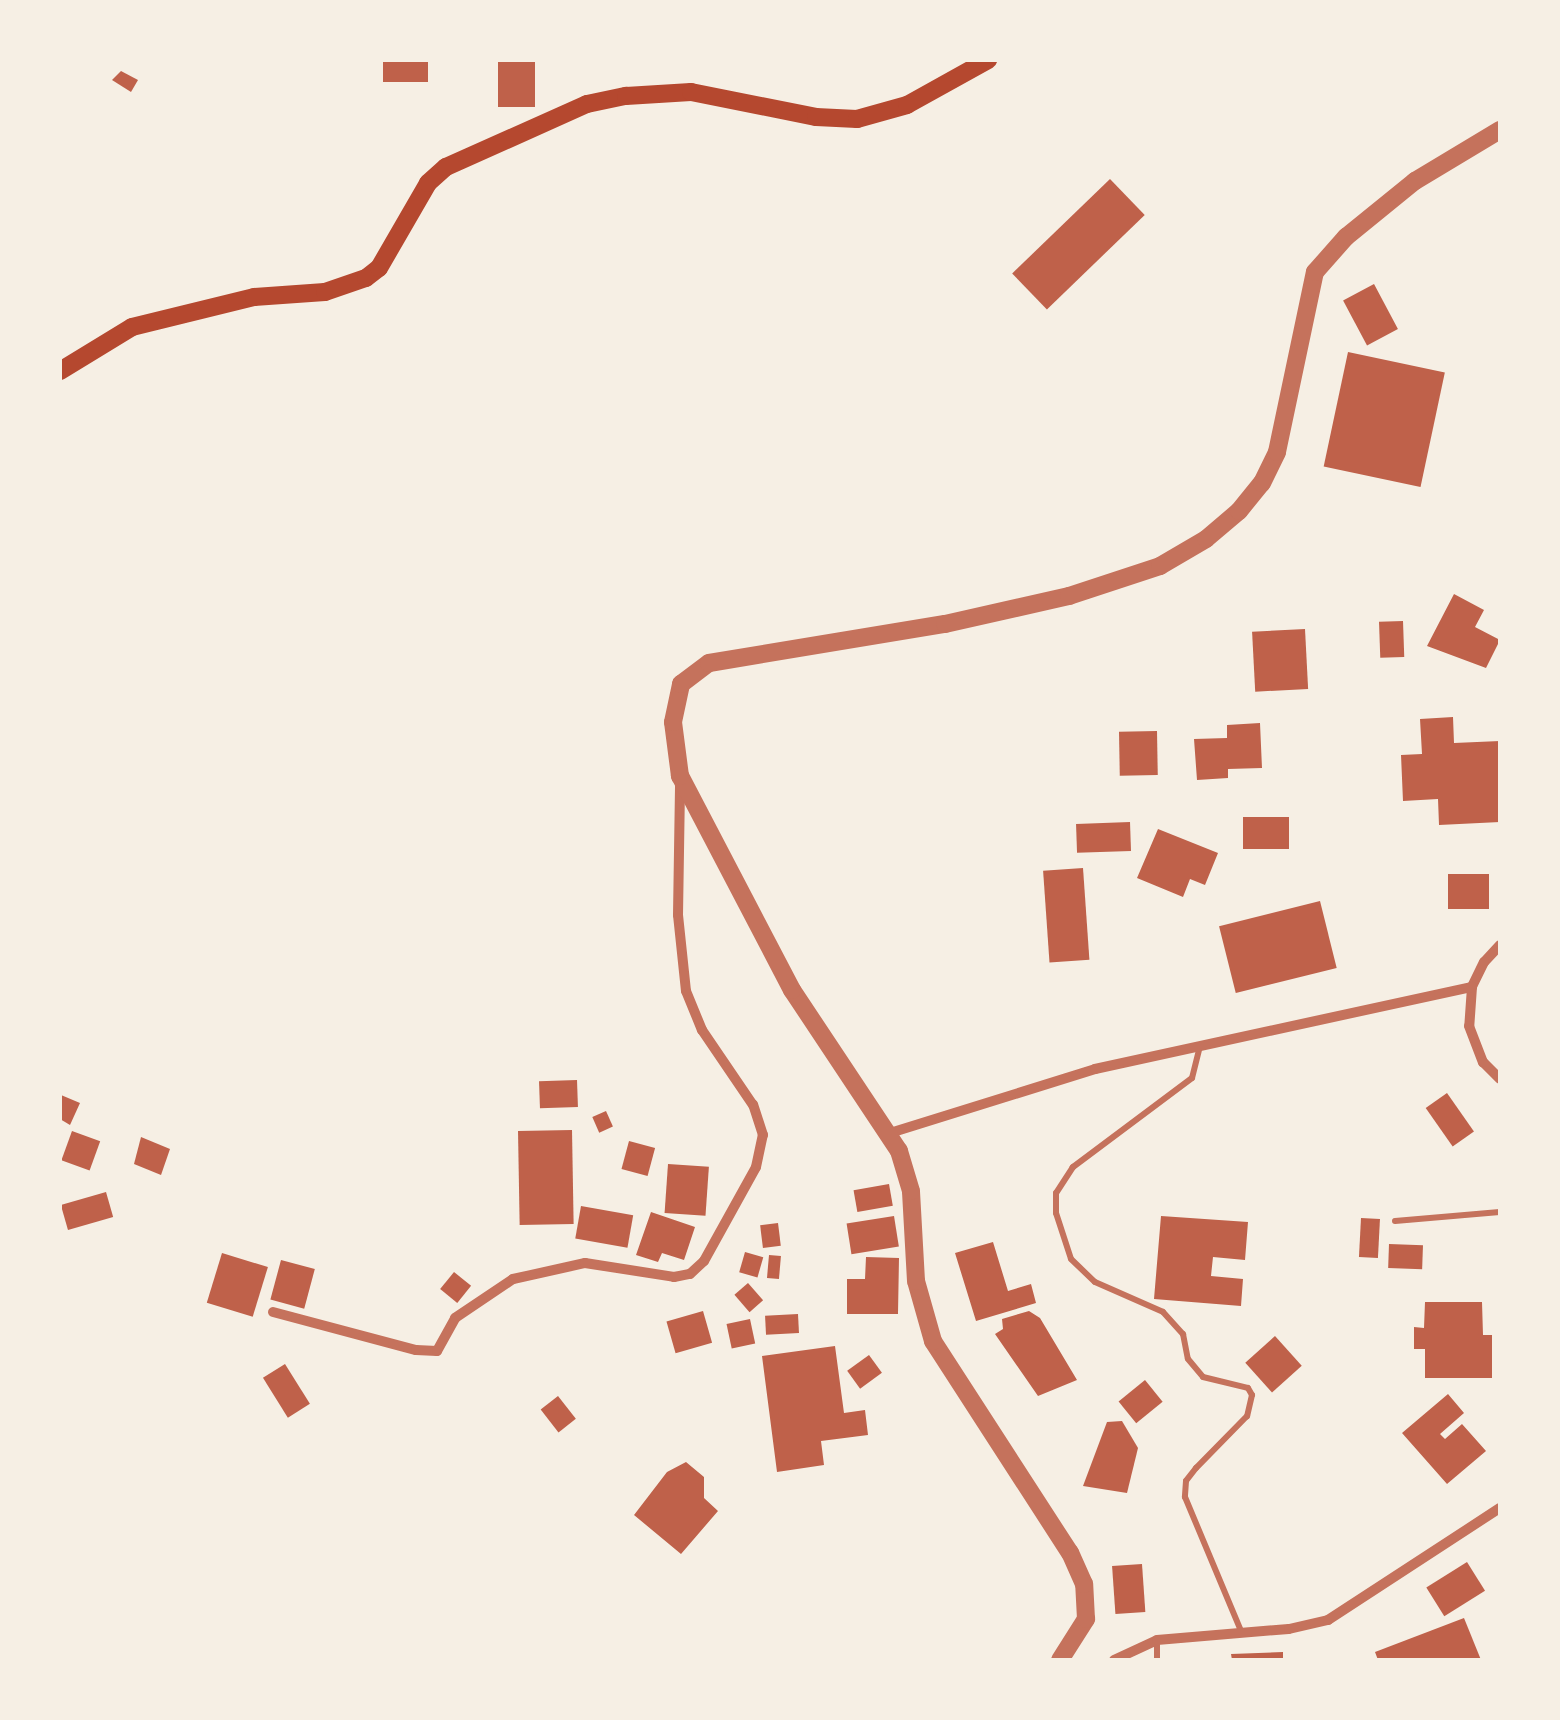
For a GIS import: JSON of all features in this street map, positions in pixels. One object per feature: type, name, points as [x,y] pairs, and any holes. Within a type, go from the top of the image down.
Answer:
[{"type":"main road","points":[[60,372],[132,327],[254,297],[326,292],[366,278],[379,268],[428,183],[446,167],[586,104],[626,96],[691,92],[816,117],[857,120],[906,105],[988,60]]},
{"type":"street","points":[[273,1312],[416,1350],[437,1351],[456,1318],[513,1279],[584,1263],[674,1278],[690,1274],[704,1261],[756,1167],[762,1135],[753,1105],[702,1030],[686,991],[678,915],[680,776],[673,722],[681,684],[709,663],[945,624],[1070,596],[1160,566],[1206,539],[1240,511],[1262,483],[1277,452],[1315,272],[1346,237],[1415,181],[1500,130]]},
{"type":"street","points":[[680,776],[792,990],[890,1132],[911,1191],[916,1281],[933,1340],[1070,1552],[1084,1584],[1086,1619],[1060,1660]]},
{"type":"street","points":[[1500,945],[1484,962],[1472,987],[1469,1026],[1482,1062],[1500,1079]]},
{"type":"street","points":[[890,1132],[1061,1078],[1200,1044],[1472,987]]},
{"type":"street","points":[[1114,1660],[1157,1640],[1328,1620],[1500,1508]]},
{"type":"lane","points":[[1200,1044],[1192,1078],[1073,1167],[1056,1193],[1056,1214],[1071,1259],[1095,1282],[1174,1320],[1183,1334],[1188,1359],[1203,1377],[1248,1388],[1252,1395],[1247,1416],[1196,1468],[1186,1481],[1184,1497],[1242,1632]]},
{"type":"lane","points":[[1395,1221],[1500,1212]]},
{"type":"lane","points":[[1157,1640],[1157,1660]]},
{"type":"building","points":[[383,60],[428,60],[428,82],[383,82]]},
{"type":"building","points":[[498,60],[535,60],[535,107],[498,107]]},
{"type":"building","points":[[121,71],[138,80],[131,92],[112,80]]},
{"type":"building","points":[[1110,179],[1145,215],[1047,309],[1012,273]]},
{"type":"building","points":[[1374,284],[1398,329],[1367,345],[1343,300]]},
{"type":"building","points":[[1348,352],[1445,373],[1421,487],[1324,466]]},
{"type":"building","points":[[1454,594],[1484,610],[1475,627],[1500,640],[1486,668],[1427,646]]},
{"type":"building","points":[[1403,621],[1404,657],[1380,658],[1379,622]]},
{"type":"building","points":[[1305,629],[1308,689],[1255,692],[1252,632]]},
{"type":"building","points":[[1453,717],[1454,743],[1500,741],[1500,822],[1439,825],[1438,799],[1403,801],[1401,755],[1422,754],[1420,719]]},
{"type":"building","points":[[1260,723],[1262,768],[1228,769],[1228,778],[1197,780],[1194,739],[1227,738],[1227,725]]},
{"type":"building","points":[[1157,731],[1158,775],[1120,776],[1119,732]]},
{"type":"building","points":[[1243,817],[1289,817],[1289,849],[1243,849]]},
{"type":"building","points":[[1130,822],[1131,851],[1077,853],[1076,824]]},
{"type":"building","points":[[1158,829],[1218,853],[1205,885],[1190,879],[1183,897],[1137,878]]},
{"type":"building","points":[[1083,868],[1089,960],[1050,963],[1043,871]]},
{"type":"building","points":[[1448,874],[1489,874],[1489,909],[1448,909]]},
{"type":"building","points":[[1320,901],[1337,968],[1236,993],[1219,926]]},
{"type":"building","points":[[577,1080],[578,1107],[540,1108],[539,1081]]},
{"type":"building","points":[[1447,1093],[1474,1132],[1453,1146],[1426,1108]]},
{"type":"building","points":[[61,1095],[80,1103],[70,1125],[60,1119]]},
{"type":"building","points":[[606,1111],[613,1127],[599,1133],[592,1117]]},
{"type":"building","points":[[572,1130],[574,1224],[520,1225],[518,1131]]},
{"type":"building","points":[[72,1131],[100,1141],[90,1170],[61,1160]]},
{"type":"building","points":[[141,1137],[170,1149],[161,1175],[134,1164]]},
{"type":"building","points":[[629,1141],[655,1148],[648,1176],[621,1169]]},
{"type":"building","points":[[668,1164],[709,1167],[705,1216],[665,1213]]},
{"type":"building","points":[[889,1184],[893,1206],[857,1212],[854,1190]]},
{"type":"building","points":[[106,1192],[113,1217],[68,1230],[61,1205]]},
{"type":"building","points":[[581,1206],[633,1215],[627,1248],[575,1238]]},
{"type":"building","points":[[651,1212],[695,1227],[684,1260],[662,1253],[658,1262],[636,1255]]},
{"type":"building","points":[[894,1216],[899,1247],[851,1254],[847,1224]]},
{"type":"building","points":[[1161,1216],[1248,1222],[1245,1260],[1213,1257],[1211,1276],[1243,1279],[1241,1306],[1154,1299]]},
{"type":"building","points":[[1361,1218],[1380,1219],[1378,1258],[1359,1257]]},
{"type":"building","points":[[778,1223],[781,1246],[763,1248],[760,1225]]},
{"type":"building","points":[[993,1242],[1008,1291],[1031,1284],[1036,1303],[976,1321],[955,1253]]},
{"type":"building","points":[[1389,1244],[1423,1245],[1422,1269],[1388,1268]]},
{"type":"building","points":[[745,1252],[763,1257],[757,1277],[739,1272]]},
{"type":"building","points":[[222,1253],[268,1267],[253,1317],[207,1303]]},
{"type":"building","points":[[769,1255],[781,1256],[779,1279],[767,1278]]},
{"type":"building","points":[[866,1257],[899,1258],[898,1314],[847,1314],[847,1279],[865,1279]]},
{"type":"building","points":[[281,1260],[315,1269],[304,1309],[270,1300]]},
{"type":"building","points":[[454,1272],[471,1286],[457,1303],[440,1289]]},
{"type":"building","points":[[748,1283],[763,1300],[750,1312],[734,1295]]},
{"type":"building","points":[[1425,1302],[1482,1302],[1483,1335],[1492,1335],[1492,1378],[1425,1378],[1425,1349],[1414,1349],[1414,1327],[1424,1328]]},
{"type":"building","points":[[703,1311],[712,1343],[676,1353],[666,1321]]},
{"type":"building","points":[[1029,1311],[1040,1318],[1077,1380],[1038,1396],[995,1334],[1003,1329],[1002,1319]]},
{"type":"building","points":[[798,1314],[799,1333],[766,1335],[765,1316]]},
{"type":"building","points":[[750,1319],[755,1343],[732,1348],[727,1324]]},
{"type":"building","points":[[1275,1336],[1302,1366],[1272,1392],[1245,1363]]},
{"type":"building","points":[[835,1346],[844,1413],[865,1410],[868,1435],[821,1441],[824,1465],[777,1472],[762,1356]]},
{"type":"building","points":[[869,1355],[882,1373],[860,1389],[847,1371]]},
{"type":"building","points":[[285,1364],[310,1404],[288,1418],[263,1378]]},
{"type":"building","points":[[1145,1380],[1163,1402],[1136,1423],[1119,1401]]},
{"type":"building","points":[[1448,1394],[1464,1413],[1440,1434],[1445,1439],[1462,1424],[1486,1451],[1447,1484],[1402,1433]]},
{"type":"building","points":[[558,1396],[576,1419],[559,1432],[541,1410]]},
{"type":"building","points":[[1122,1421],[1138,1448],[1127,1493],[1083,1486],[1107,1422]]},
{"type":"building","points":[[686,1462],[704,1477],[704,1498],[718,1511],[681,1554],[634,1515],[667,1472]]},
{"type":"building","points":[[1467,1562],[1485,1591],[1444,1616],[1426,1587]]},
{"type":"building","points":[[1142,1564],[1145,1612],[1115,1614],[1112,1566]]},
{"type":"building","points":[[1464,1618],[1481,1660],[1378,1660],[1375,1652]]},
{"type":"building","points":[[1283,1652],[1283,1660],[1232,1660],[1231,1654]]}]
